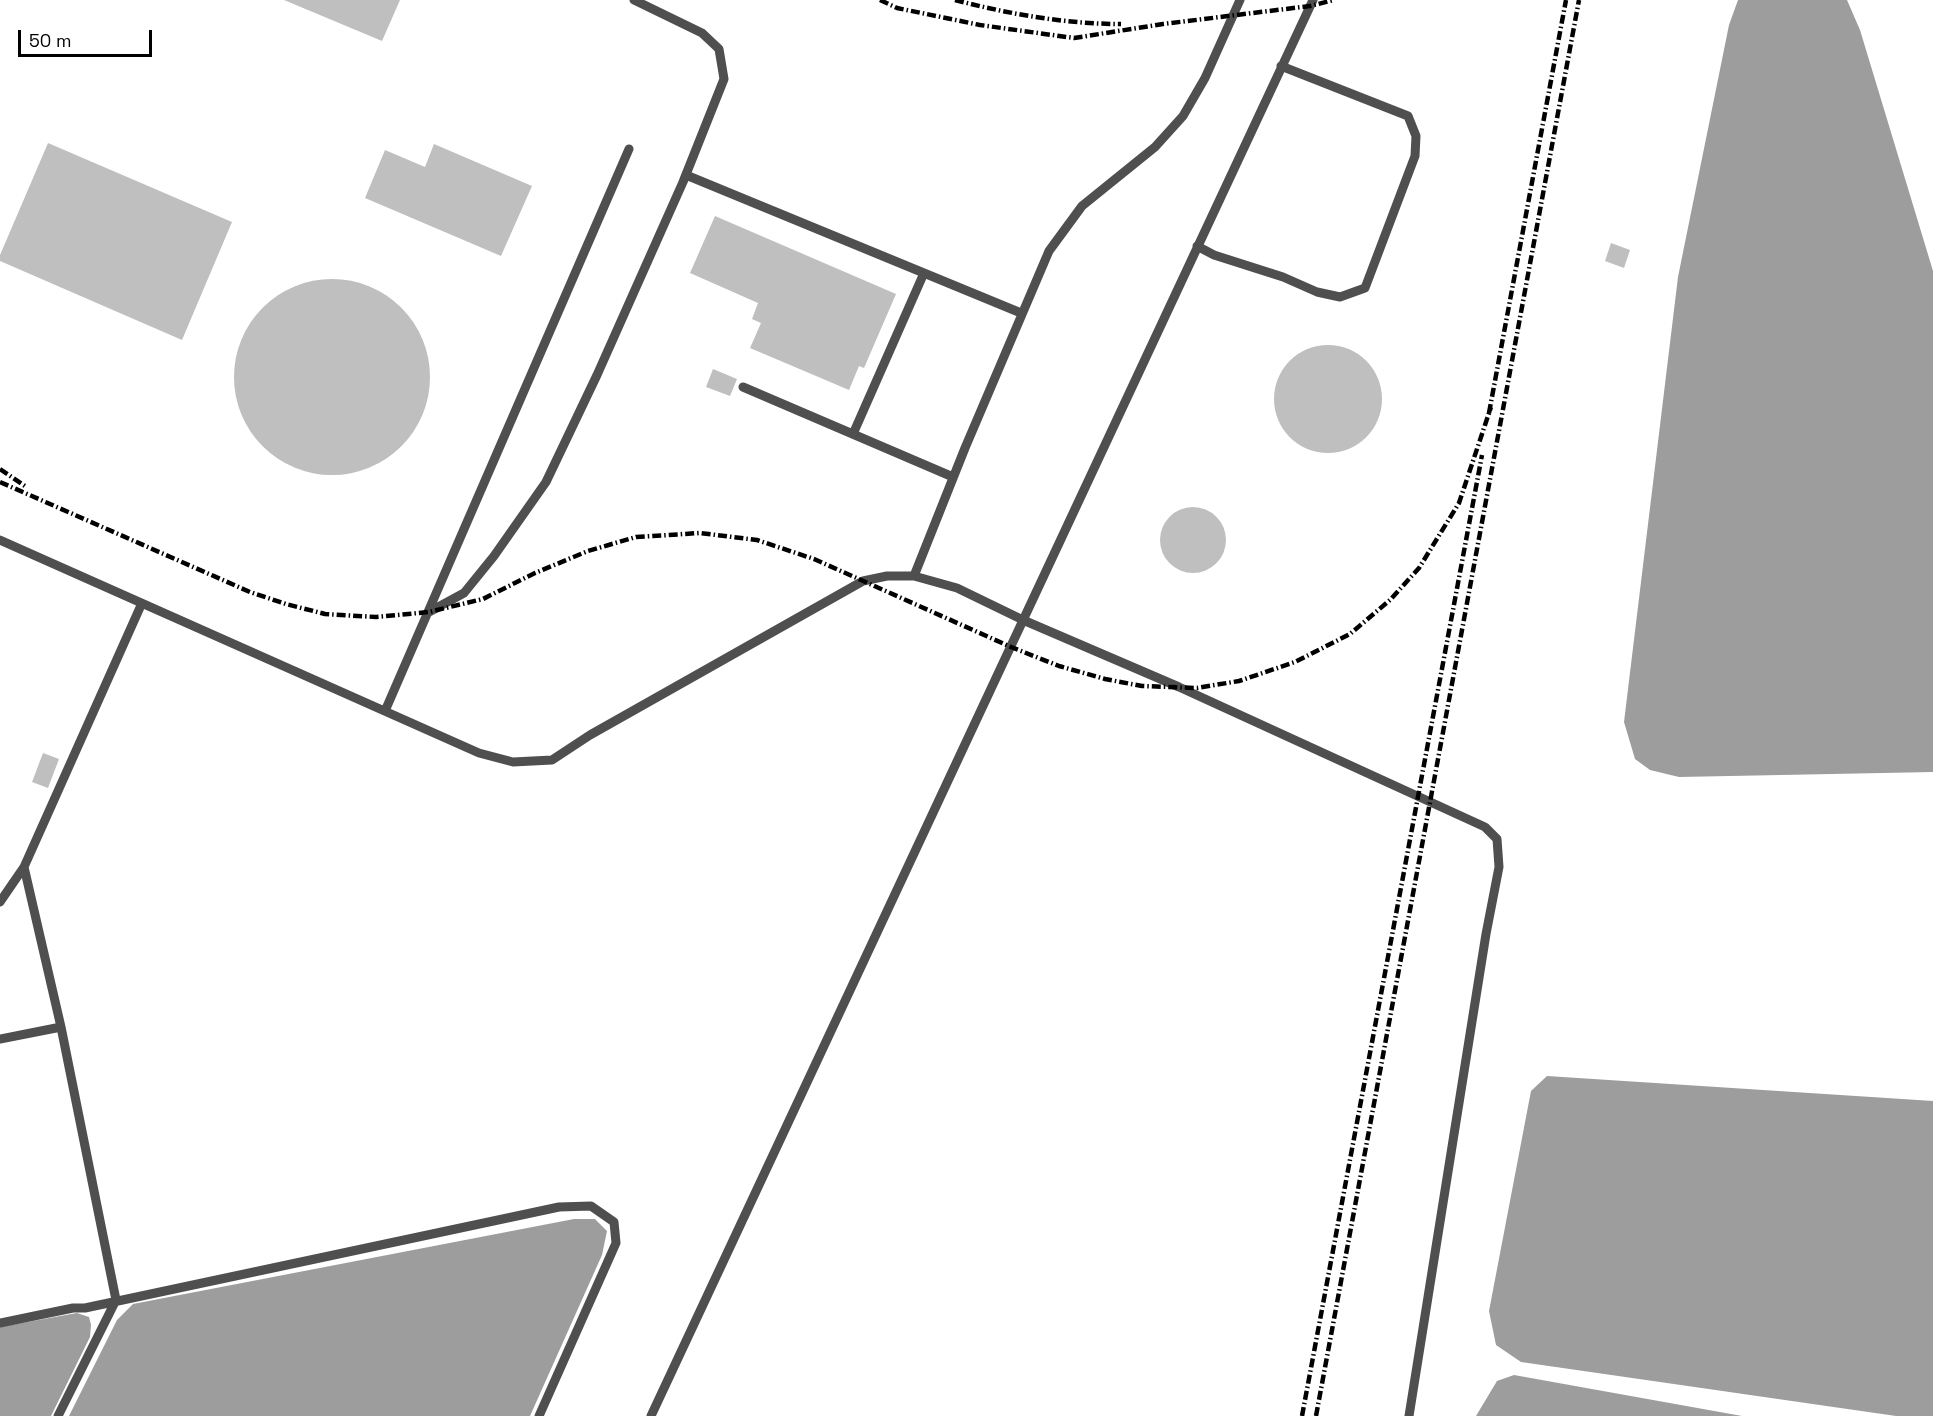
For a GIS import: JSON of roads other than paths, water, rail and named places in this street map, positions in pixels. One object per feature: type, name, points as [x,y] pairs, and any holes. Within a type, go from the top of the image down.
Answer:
[{"type":"lane","points":[[429,612],[464,593],[494,556],[546,482],[597,375],[686,175],[724,80],[719,48],[702,33],[634,0]]},
{"type":"lane","points":[[914,576],[1021,313],[1049,251],[1082,206],[1155,147],[1183,116],[1205,78],[1240,0]]},
{"type":"lane","points":[[651,1416],[1313,0]]},
{"type":"lane","points":[[1197,246],[1214,255],[1283,277],[1317,292],[1340,297],[1365,288],[1415,156],[1416,136],[1408,116],[1281,66]]},
{"type":"lane","points":[[385,711],[629,149]]},
{"type":"lane","points":[[686,175],[1021,313]]},
{"type":"lane","points":[[853,434],[924,273]]},
{"type":"lane","points":[[743,387],[953,477]]},
{"type":"lane","points":[[0,540],[479,753],[513,762],[552,760],[590,735],[863,581],[887,576],[914,576],[957,588],[1023,620],[1179,687],[1485,827],[1497,839],[1499,867],[1484,946],[1409,1416]]},
{"type":"lane","points":[[0,902],[24,867],[142,603]]},
{"type":"lane","points":[[24,867],[61,1027],[116,1300],[58,1416]]},
{"type":"lane","points":[[0,1039],[61,1027]]},
{"type":"lane","points":[[0,1323],[559,1207],[591,1206],[614,1222],[616,1243],[539,1416]]},
{"type":"railway","points":[[880,0],[897,8],[980,25],[1074,38],[1163,24],[1310,6],[1334,0]]},
{"type":"railway","points":[[955,0],[1037,17],[1121,24]]},
{"type":"railway","points":[[1489,413],[1566,0]]},
{"type":"railway","points":[[1316,1416],[1579,0]]},
{"type":"railway","points":[[0,482],[250,592],[325,614],[376,617],[429,612],[483,599],[535,573],[588,551],[636,537],[700,533],[757,540],[814,559],[1059,666],[1105,679],[1142,686],[1197,688],[1239,681],[1295,662],[1350,634],[1390,600],[1419,568],[1459,503],[1491,407]]},
{"type":"railway","points":[[1302,1416],[1482,455]]},
{"type":"railway","points":[[0,469],[25,486]]}]
